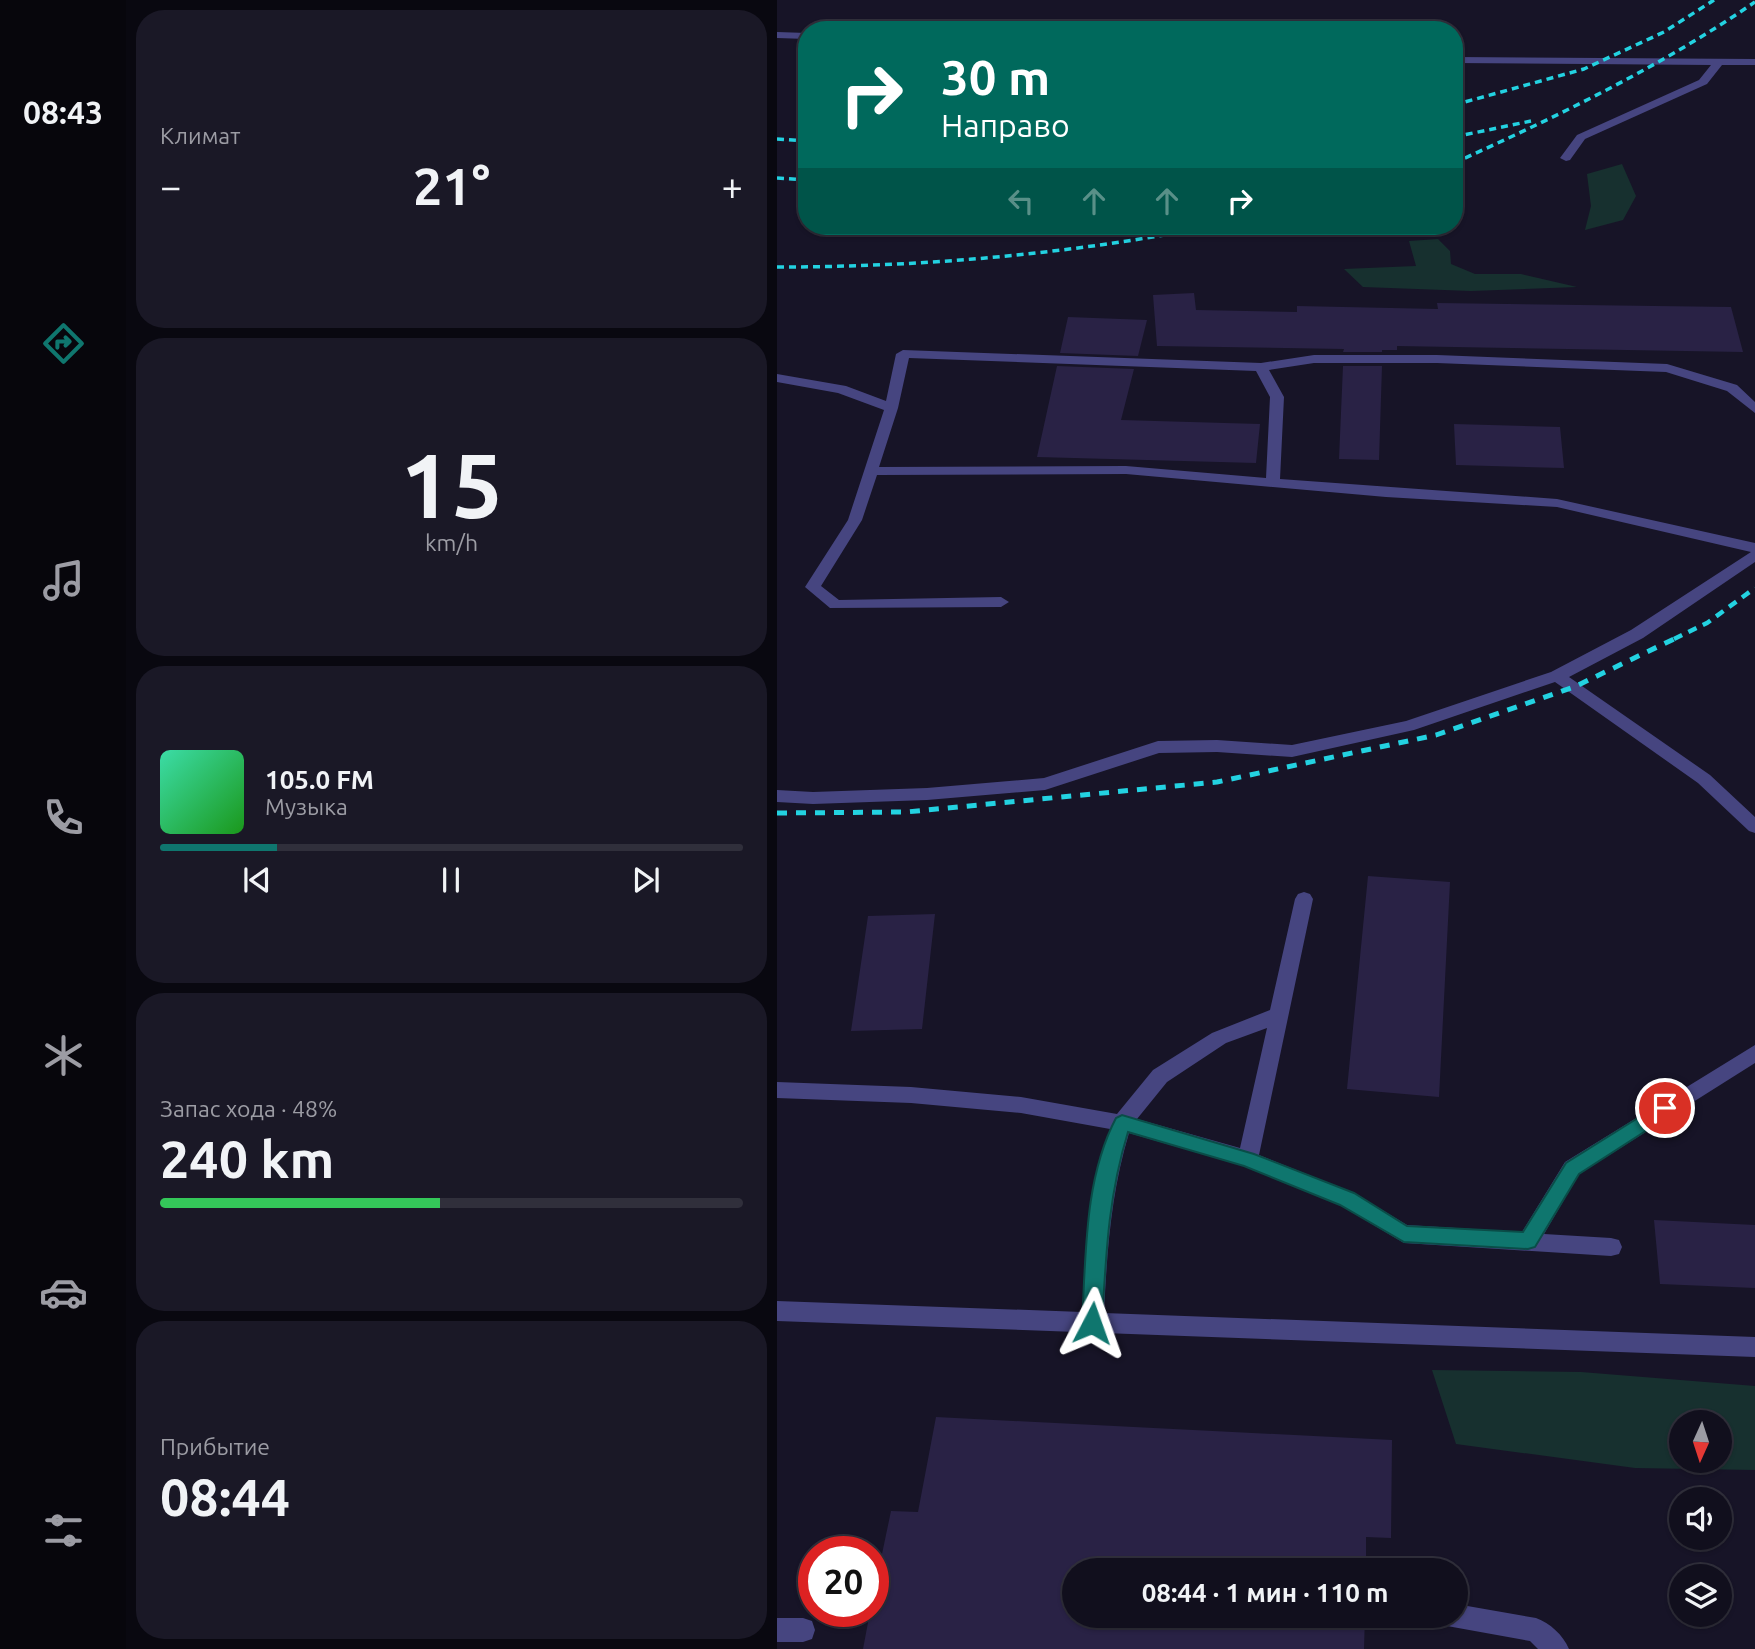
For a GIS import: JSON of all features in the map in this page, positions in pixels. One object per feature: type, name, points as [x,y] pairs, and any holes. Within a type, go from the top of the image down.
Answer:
[{"type":"street","points":[[777,35],[798,36]]},
{"type":"street","points":[[1463,60],[1755,62]]},
{"type":"street","points":[[1566,158],[1581,137],[1703,82],[1718,63]]},
{"type":"street","points":[[1001,602],[835,605],[813,587],[855,520],[891,408],[903,354],[1261,367],[1314,359],[1369,359],[1667,368],[1732,388],[1755,410]]},
{"type":"street","points":[[1261,367],[1277,397],[1273,483]]},
{"type":"street","points":[[777,378],[841,389],[891,408]]},
{"type":"street","points":[[869,471],[1126,470],[1386,493],[1557,503],[1755,548]]},
{"type":"street","points":[[777,796],[813,798],[927,794],[1045,784],[1158,747],[1217,746],[1292,751],[1408,726],[1479,705],[1557,676],[1637,634],[1755,555]]},
{"type":"street","points":[[1557,676],[1704,779],[1755,827]]},
{"type":"street","points":[[1248,1160],[1304,898]]},
{"type":"street","points":[[1092,1323],[1098,1217],[1108,1168],[1122,1123],[1160,1076],[1219,1038],[1279,1015]]},
{"type":"street","points":[[1528,1241],[1572,1168],[1755,1053]]},
{"type":"street","points":[[777,1090],[911,1095],[1021,1105],[1122,1123],[1248,1160],[1347,1199],[1404,1234],[1611,1247]]},
{"type":"street","points":[[777,1311],[1755,1347]]},
{"type":"street","points":[[1468,1619],[1536,1630],[1556,1649]]},
{"type":"street","points":[[777,1630],[803,1630]]},
{"type":"green space","points":[[1622,164],[1636,196],[1623,220],[1585,230],[1591,206],[1587,174]]},
{"type":"green space","points":[[1438,239],[1450,251],[1451,264],[1475,274],[1521,274],[1577,287],[1471,291],[1363,287],[1344,269],[1416,266],[1409,241]]},
{"type":"green space","points":[[1432,1370],[1581,1372],[1755,1386],[1755,1470],[1733,1470],[1733,1410],[1669,1410],[1669,1469],[1635,1468],[1456,1444]]},
{"type":"building","points":[[1194,293],[1196,310],[1297,312],[1297,306],[1438,309],[1437,303],[1731,307],[1743,352],[1397,346],[1397,350],[1382,352],[1343,352],[1344,349],[1157,346],[1153,295]]},
{"type":"building","points":[[1068,317],[1147,320],[1138,356],[1060,353]]},
{"type":"building","points":[[1057,366],[1134,369],[1121,420],[1260,424],[1256,463],[1037,457]]},
{"type":"building","points":[[1343,366],[1382,366],[1379,460],[1339,459]]},
{"type":"building","points":[[1454,424],[1560,427],[1564,468],[1456,465]]},
{"type":"building","points":[[1368,876],[1450,882],[1439,1097],[1347,1089]]},
{"type":"building","points":[[935,914],[922,1029],[851,1031],[868,916]]},
{"type":"building","points":[[1654,1220],[1755,1225],[1755,1288],[1660,1284]]},
{"type":"building","points":[[936,1417],[1392,1440],[1391,1538],[1366,1537],[1366,1558],[1062,1558],[1062,1628],[1365,1628],[1364,1649],[863,1649],[867,1627],[889,1627],[889,1536],[886,1536],[891,1511],[918,1512]]},
{"type":"railway","points":[[1463,103],[1584,69],[1664,32],[1714,0]]},
{"type":"railway","points":[[1463,159],[1608,89],[1683,48],[1755,2]]},
{"type":"railway","points":[[1463,135],[1531,121]]},
{"type":"railway","points":[[777,139],[798,140]]},
{"type":"railway","points":[[777,178],[798,179]]},
{"type":"railway","points":[[777,267],[887,265],[996,257],[1165,235]]},
{"type":"railway","points":[[1674,639],[1707,623],[1755,588]]},
{"type":"railway","points":[[777,813],[906,812],[1217,782],[1436,735],[1574,687],[1678,637]]},
{"type":"route","points":[[1092,1323],[1098,1217],[1108,1168],[1122,1123],[1248,1160],[1347,1199],[1404,1234],[1528,1241],[1572,1168],[1665,1108]]}]
